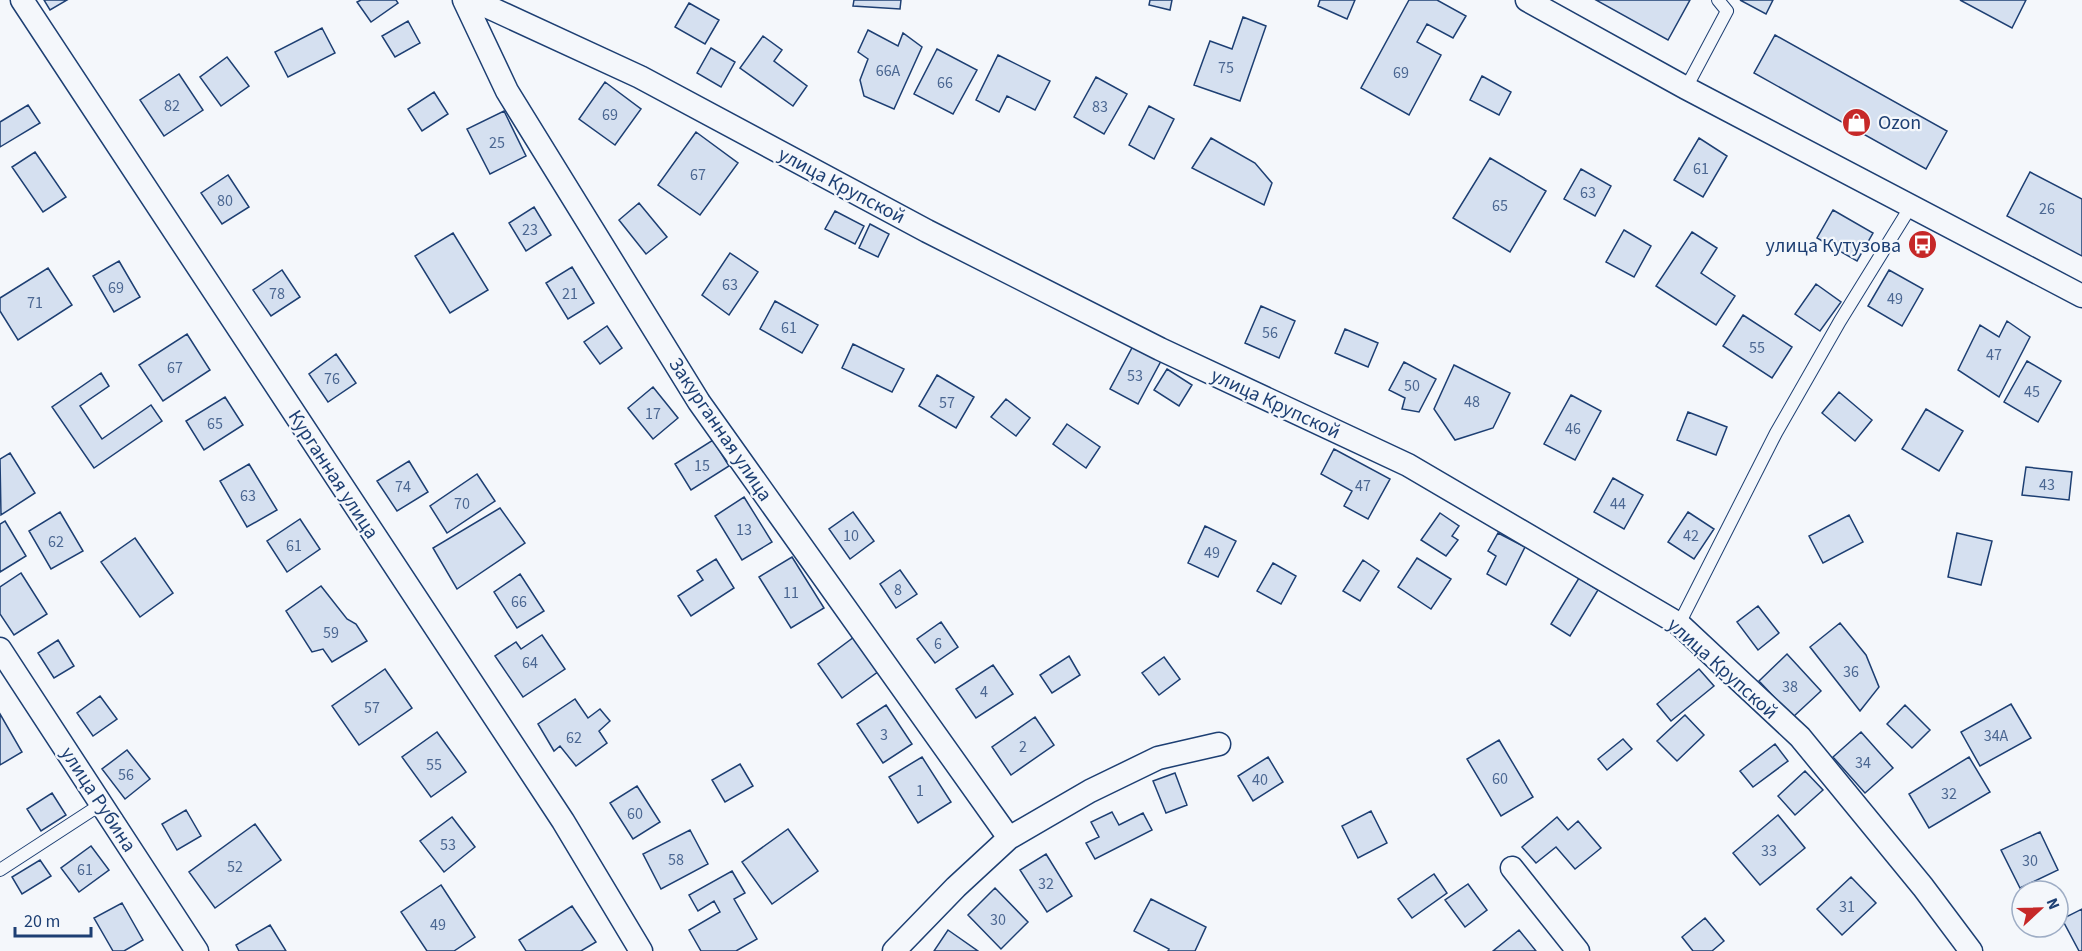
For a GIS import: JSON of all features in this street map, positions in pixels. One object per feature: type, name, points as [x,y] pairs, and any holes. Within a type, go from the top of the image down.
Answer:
[{"type":"street","name":"Курганная улица","points":[[22,0],[563,821],[641,951]]},
{"type":"street","name":"Закурганная улица","points":[[464,0],[507,91],[699,402],[1009,838]]},
{"type":"street","name":"улица Крупской","points":[[473,0],[640,77],[917,225],[1160,349],[1408,465],[1678,624],[1800,737],[1923,886],[1971,951]]},
{"type":"street","points":[[1527,0],[1686,88],[2082,296]]},
{"type":"street","name":"улица Рубина","points":[[0,649],[103,803],[196,951]]},
{"type":"street","points":[[894,951],[956,887],[1009,838],[1090,791],[1158,758],[1219,744]]},
{"type":"street","points":[[1512,868],[1578,951]]},
{"type":"lane","points":[[1686,88],[1727,11],[1718,0]]},
{"type":"lane","points":[[1678,624],[1776,433],[1840,321],[1911,206]]},
{"type":"lane","points":[[0,870],[103,803]]},
{"type":"building","points":[[44,0],[67,0],[50,10]]},
{"type":"building","points":[[396,0],[398,3],[371,22],[357,2]]},
{"type":"building","points":[[854,0],[901,0],[900,9],[853,6]]},
{"type":"building","points":[[1150,0],[1172,0],[1170,10],[1149,5]]},
{"type":"building","points":[[1320,0],[1355,0],[1347,19],[1318,6]]},
{"type":"building","points":[[1409,0],[1437,0],[1466,16],[1453,38],[1427,24],[1417,42],[1441,55],[1409,115],[1361,88]]},
{"type":"building","points":[[1596,0],[1690,0],[1668,40]]},
{"type":"building","points":[[1740,0],[1773,0],[1766,14]]},
{"type":"building","points":[[1960,0],[2026,0],[2012,28]]},
{"type":"building","points":[[689,3],[719,20],[705,44],[675,27]]},
{"type":"building","points":[[1243,17],[1266,26],[1240,101],[1194,85],[1210,41],[1232,49]]},
{"type":"building","points":[[408,21],[420,43],[395,57],[382,36]]},
{"type":"building","points":[[322,28],[335,53],[288,77],[275,52]]},
{"type":"building","points":[[868,30],[898,46],[903,33],[922,47],[894,109],[864,96],[860,80],[868,59],[858,52]]},
{"type":"building","points":[[1775,35],[1947,131],[1926,169],[1754,73]]},
{"type":"building","points":[[763,36],[782,50],[774,61],[807,86],[793,106],[740,68]]},
{"type":"building","points":[[711,48],[735,62],[721,87],[697,73]]},
{"type":"building","points":[[937,49],[977,70],[953,114],[914,94]]},
{"type":"building","points":[[998,55],[1050,81],[1035,110],[1007,96],[999,112],[976,100]]},
{"type":"building","points":[[227,57],[249,86],[221,106],[200,77]]},
{"type":"building","points":[[179,74],[203,110],[164,136],[140,100]]},
{"type":"building","points":[[1482,76],[1511,92],[1499,115],[1470,100]]},
{"type":"building","points":[[1096,77],[1127,94],[1104,134],[1074,117]]},
{"type":"building","points":[[605,82],[641,109],[615,145],[579,119]]},
{"type":"building","points":[[434,92],[448,114],[422,131],[408,109]]},
{"type":"building","points":[[28,105],[40,123],[0,147],[0,122]]},
{"type":"building","points":[[1149,106],[1174,119],[1154,159],[1129,145]]},
{"type":"building","points":[[504,111],[526,156],[490,174],[467,129]]},
{"type":"building","points":[[696,132],[738,163],[700,215],[658,185]]},
{"type":"building","points":[[1211,138],[1255,163],[1272,183],[1264,205],[1192,168]]},
{"type":"building","points":[[1699,138],[1727,156],[1703,197],[1674,180]]},
{"type":"building","points":[[35,152],[66,197],[43,212],[12,167]]},
{"type":"building","points":[[1490,158],[1546,191],[1510,252],[1453,218]]},
{"type":"building","points":[[1581,169],[1611,186],[1595,216],[1564,199]]},
{"type":"building","points":[[2030,172],[2082,199],[2082,256],[2007,216]]},
{"type":"building","points":[[228,175],[249,207],[222,224],[201,193]]},
{"type":"building","points":[[639,203],[667,237],[646,254],[619,220]]},
{"type":"building","points":[[534,207],[551,235],[526,251],[509,223]]},
{"type":"building","points":[[1833,210],[1873,233],[1857,261],[1817,238]]},
{"type":"building","points":[[835,211],[864,226],[855,244],[825,229]]},
{"type":"building","points":[[870,224],[889,234],[878,257],[859,248]]},
{"type":"building","points":[[1624,230],[1651,246],[1634,277],[1606,262]]},
{"type":"building","points":[[1692,232],[1717,248],[1701,273],[1735,296],[1716,325],[1656,286]]},
{"type":"building","points":[[453,233],[488,290],[450,313],[415,256]]},
{"type":"building","points":[[730,253],[758,272],[729,315],[702,295]]},
{"type":"building","points":[[119,261],[140,297],[114,312],[93,276]]},
{"type":"building","points":[[572,267],[594,303],[568,319],[546,283]]},
{"type":"building","points":[[48,268],[72,305],[18,340],[0,311],[0,298]]},
{"type":"building","points":[[282,270],[300,297],[271,316],[253,290]]},
{"type":"building","points":[[1889,270],[1923,289],[1902,326],[1868,306]]},
{"type":"building","points":[[1816,284],[1841,302],[1820,331],[1795,314]]},
{"type":"building","points":[[775,301],[818,325],[802,353],[760,329]]},
{"type":"building","points":[[1261,306],[1295,321],[1279,358],[1245,343]]},
{"type":"building","points":[[1743,315],[1792,347],[1772,378],[1723,346]]},
{"type":"building","points":[[2007,321],[2030,337],[1999,397],[1958,370],[1980,325],[1999,337]]},
{"type":"building","points":[[607,326],[622,348],[600,364],[584,342]]},
{"type":"building","points":[[1345,329],[1378,343],[1368,367],[1335,353]]},
{"type":"building","points":[[187,334],[210,370],[163,401],[139,365]]},
{"type":"building","points":[[853,344],[904,369],[892,392],[842,368]]},
{"type":"building","points":[[1133,346],[1161,361],[1138,404],[1110,389]]},
{"type":"building","points":[[336,354],[356,383],[328,402],[309,374]]},
{"type":"building","points":[[2027,361],[2061,381],[2038,422],[2004,402]]},
{"type":"building","points":[[1404,362],[1436,379],[1419,412],[1402,409],[1405,398],[1389,390]]},
{"type":"building","points":[[1454,365],[1510,393],[1493,428],[1455,440],[1434,409]]},
{"type":"building","points":[[1167,369],[1192,385],[1179,406],[1154,390]]},
{"type":"building","points":[[101,373],[109,386],[80,406],[102,439],[151,405],[162,421],[94,468],[52,407]]},
{"type":"building","points":[[937,375],[974,397],[956,428],[919,406]]},
{"type":"building","points":[[653,387],[678,418],[653,439],[628,408]]},
{"type":"building","points":[[1839,392],[1872,420],[1855,441],[1822,413]]},
{"type":"building","points":[[1571,395],[1601,411],[1575,460],[1544,444]]},
{"type":"building","points":[[225,397],[243,425],[204,450],[186,421]]},
{"type":"building","points":[[1006,399],[1030,418],[1016,436],[991,417]]},
{"type":"building","points":[[1926,409],[1963,431],[1939,471],[1902,449]]},
{"type":"building","points":[[1688,412],[1727,427],[1716,455],[1677,440]]},
{"type":"building","points":[[1067,424],[1100,447],[1086,468],[1053,444]]},
{"type":"building","points":[[713,440],[729,466],[691,490],[675,464]]},
{"type":"building","points":[[1334,449],[1390,479],[1368,519],[1344,506],[1352,491],[1321,474]]},
{"type":"building","points":[[10,453],[35,493],[1,515],[0,459]]},
{"type":"building","points":[[409,461],[428,492],[397,511],[377,481]]},
{"type":"building","points":[[249,464],[277,510],[247,527],[220,481]]},
{"type":"building","points":[[2026,467],[2072,472],[2069,500],[2022,495]]},
{"type":"building","points":[[477,474],[495,501],[447,533],[430,506]]},
{"type":"building","points":[[1613,478],[1643,495],[1624,529],[1594,512]]},
{"type":"building","points":[[744,497],[772,542],[742,560],[715,516]]},
{"type":"building","points":[[500,508],[525,543],[457,589],[433,548]]},
{"type":"building","points":[[60,512],[83,551],[51,569],[29,531]]},
{"type":"building","points":[[853,512],[874,541],[850,559],[829,529]]},
{"type":"building","points":[[1688,512],[1714,529],[1694,559],[1668,542]]},
{"type":"building","points":[[1440,513],[1459,526],[1452,536],[1458,540],[1446,556],[1421,540]]},
{"type":"building","points":[[1849,515],[1863,542],[1823,563],[1809,536]]},
{"type":"building","points":[[300,519],[320,549],[287,572],[267,541]]},
{"type":"building","points":[[5,521],[26,556],[0,572],[0,524]]},
{"type":"building","points":[[1205,526],[1236,541],[1218,577],[1188,563]]},
{"type":"building","points":[[1498,533],[1525,547],[1506,585],[1487,574],[1496,556],[1488,551]]},
{"type":"building","points":[[1957,533],[1992,541],[1981,585],[1948,577]]},
{"type":"building","points":[[135,538],[173,593],[140,617],[101,562]]},
{"type":"building","points":[[792,557],[824,608],[791,628],[759,577]]},
{"type":"building","points":[[1417,558],[1451,579],[1431,609],[1398,587]]},
{"type":"building","points":[[716,559],[734,588],[691,616],[678,596],[703,580],[697,571]]},
{"type":"building","points":[[1363,560],[1379,571],[1360,601],[1343,591]]},
{"type":"building","points":[[1273,563],[1296,576],[1281,604],[1257,591]]},
{"type":"building","points":[[900,570],[917,594],[896,608],[880,584]]},
{"type":"building","points":[[21,573],[47,614],[14,635],[0,614],[0,587]]},
{"type":"building","points":[[520,574],[544,611],[517,628],[494,592]]},
{"type":"building","points":[[1579,578],[1598,590],[1570,636],[1551,624]]},
{"type":"building","points":[[321,586],[347,619],[356,624],[367,641],[332,662],[323,649],[312,652],[286,611]]},
{"type":"building","points":[[1758,606],[1779,633],[1758,650],[1737,622]]},
{"type":"building","points":[[941,622],[958,647],[935,663],[917,639]]},
{"type":"building","points":[[1840,623],[1866,655],[1879,687],[1860,711],[1810,647]]},
{"type":"building","points":[[542,635],[565,669],[523,697],[495,656],[516,642],[521,649]]},
{"type":"building","points":[[854,637],[879,671],[842,698],[818,664]]},
{"type":"building","points":[[58,640],[74,666],[54,678],[38,653]]},
{"type":"building","points":[[1787,654],[1821,691],[1793,717],[1759,681]]},
{"type":"building","points":[[1069,656],[1080,675],[1052,693],[1040,675]]},
{"type":"building","points":[[1164,657],[1180,679],[1159,695],[1142,673]]},
{"type":"building","points":[[993,665],[1013,694],[976,718],[956,689]]},
{"type":"building","points":[[385,669],[412,708],[359,745],[332,706]]},
{"type":"building","points":[[1699,669],[1714,686],[1671,721],[1657,704]]},
{"type":"building","points":[[100,696],[117,719],[93,736],[77,713]]},
{"type":"building","points":[[575,699],[588,718],[600,709],[610,721],[599,731],[607,743],[576,766],[560,746],[554,751],[538,724]]},
{"type":"building","points":[[2011,704],[2031,738],[1980,766],[1961,732]]},
{"type":"building","points":[[886,705],[912,744],[883,763],[857,724]]},
{"type":"building","points":[[1905,705],[1930,730],[1912,748],[1887,724]]},
{"type":"building","points":[[0,714],[22,752],[0,765]]},
{"type":"building","points":[[1685,715],[1704,735],[1677,761],[1657,741]]},
{"type":"building","points":[[1035,717],[1054,745],[1011,775],[992,747]]},
{"type":"building","points":[[437,732],[466,772],[431,797],[402,757]]},
{"type":"building","points":[[1861,732],[1893,768],[1865,793],[1833,757]]},
{"type":"building","points":[[1623,739],[1632,749],[1607,770],[1598,759]]},
{"type":"building","points":[[1499,740],[1533,797],[1501,816],[1467,759]]},
{"type":"building","points":[[1775,744],[1788,761],[1753,787],[1740,771]]},
{"type":"building","points":[[127,750],[150,779],[125,799],[102,769]]},
{"type":"building","points":[[922,757],[951,802],[918,823],[889,777]]},
{"type":"building","points":[[1268,757],[1283,782],[1253,801],[1238,776]]},
{"type":"building","points":[[1969,757],[1990,792],[1929,828],[1909,794]]},
{"type":"building","points":[[740,764],[753,786],[725,802],[712,780]]},
{"type":"building","points":[[1805,771],[1823,790],[1795,815],[1778,796]]},
{"type":"building","points":[[1175,773],[1187,805],[1166,813],[1153,781]]},
{"type":"building","points":[[637,786],[660,822],[633,839],[610,803]]},
{"type":"building","points":[[52,793],[66,815],[41,831],[27,809]]},
{"type":"building","points":[[186,810],[201,836],[177,850],[162,824]]},
{"type":"building","points":[[1371,811],[1387,843],[1358,858],[1342,826]]},
{"type":"building","points":[[1112,812],[1119,825],[1143,813],[1152,830],[1095,859],[1086,843],[1099,837],[1091,822]]},
{"type":"building","points":[[1778,815],[1805,848],[1760,885],[1733,853]]},
{"type":"building","points":[[452,817],[475,847],[444,872],[420,841]]},
{"type":"building","points":[[1557,817],[1568,830],[1578,821],[1601,848],[1575,869],[1556,847],[1536,863],[1522,847]]},
{"type":"building","points":[[255,824],[281,860],[215,908],[189,872]]},
{"type":"building","points":[[788,829],[818,871],[772,904],[742,862]]},
{"type":"building","points":[[690,830],[708,864],[661,889],[643,854]]},
{"type":"building","points":[[2040,832],[2058,870],[2039,879],[2016,879],[2001,850]]},
{"type":"building","points":[[91,846],[109,870],[79,892],[61,868]]},
{"type":"building","points":[[1046,854],[1072,896],[1047,912],[1020,870]]},
{"type":"building","points":[[40,860],[51,876],[22,894],[12,877]]},
{"type":"building","points":[[732,871],[745,893],[734,899],[757,939],[736,951],[701,951],[689,930],[720,912],[714,901],[698,911],[689,895]]},
{"type":"building","points":[[1434,874],[1447,893],[1412,918],[1398,899]]},
{"type":"building","points":[[1851,877],[1876,903],[1842,935],[1817,909]]},
{"type":"building","points":[[1468,884],[1487,910],[1465,927],[1445,900]]},
{"type":"building","points":[[441,885],[475,937],[454,951],[427,951],[401,912]]},
{"type":"building","points":[[995,888],[1028,922],[1001,949],[968,915]]},
{"type":"building","points":[[1151,899],[1206,927],[1195,951],[1168,951],[1169,949],[1134,931]]},
{"type":"building","points":[[122,903],[143,940],[124,951],[113,951],[94,918]]},
{"type":"building","points":[[572,906],[596,942],[581,951],[526,951],[519,940]]},
{"type":"building","points":[[2082,909],[2082,951],[2079,951],[2070,934],[2070,915]]},
{"type":"building","points":[[1705,918],[1724,941],[1712,951],[1693,951],[1682,937]]},
{"type":"building","points":[[270,925],[286,951],[239,951],[236,945]]},
{"type":"building","points":[[948,930],[978,951],[934,951]]},
{"type":"building","points":[[1519,930],[1536,951],[1493,951]]},
{"type":"place","name":"Ozon","points":[[1857,122]]},
{"type":"place","name":"улица Кутузова","points":[[1922,245]]}]
